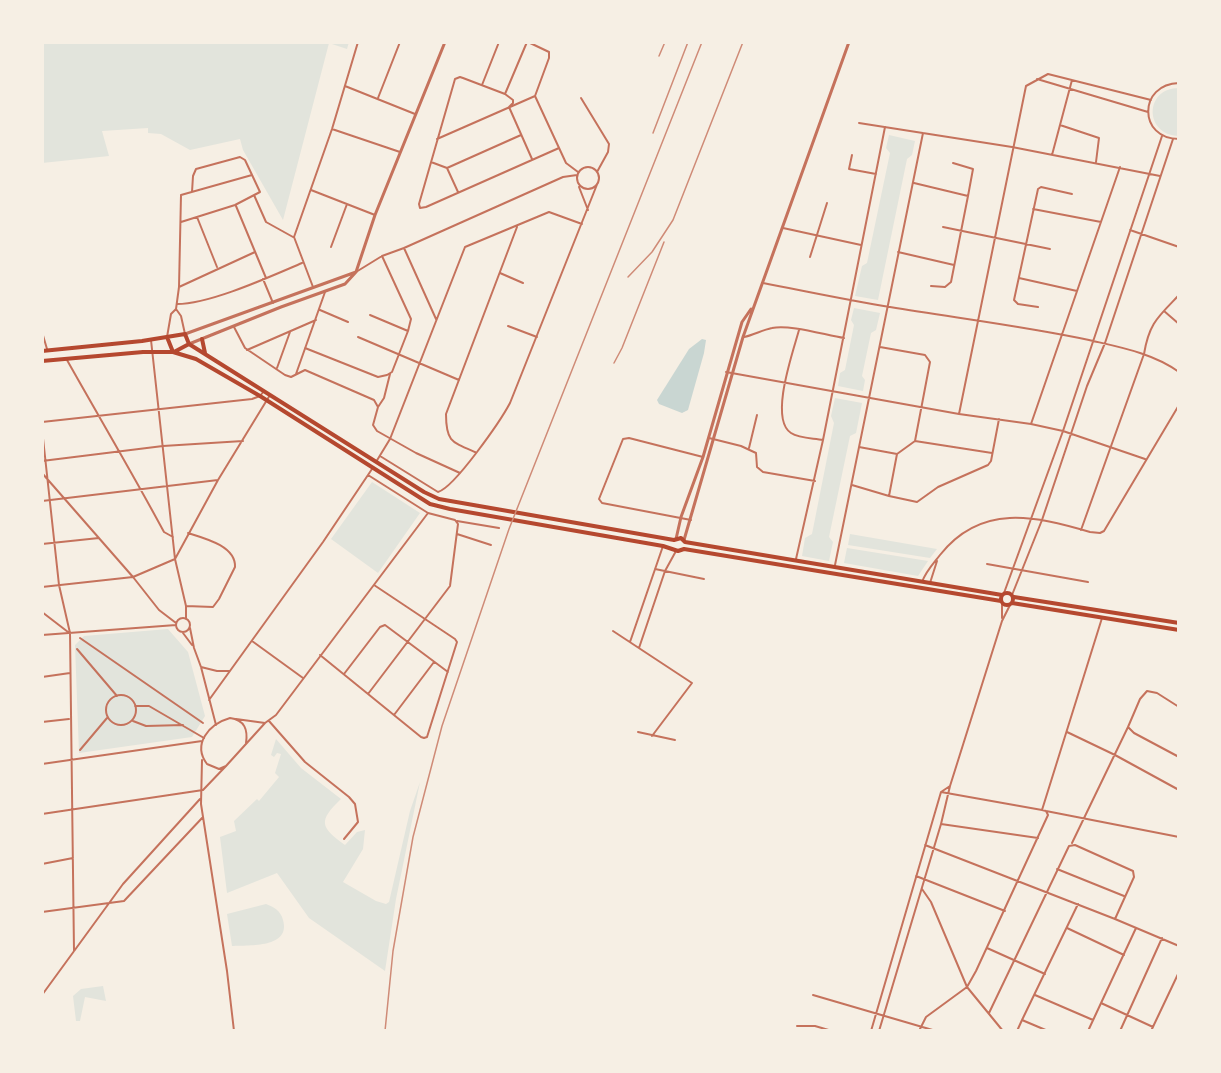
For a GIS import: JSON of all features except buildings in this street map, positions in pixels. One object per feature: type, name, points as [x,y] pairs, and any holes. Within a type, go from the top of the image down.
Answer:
[{"type":"main road","points":[[42,351],[151,340],[185,334],[189,344],[424,492],[439,499],[796,562],[1179,623]]},
{"type":"main road","points":[[167,337],[173,352]]},
{"type":"main road","points":[[202,339],[205,354]]},
{"type":"main road","points":[[173,352],[189,344]]},
{"type":"main road","points":[[42,361],[153,351],[173,352],[196,359],[267,400],[420,499],[438,507],[663,546],[674,550],[684,549],[1179,630]]},
{"type":"main road","points":[[674,550],[672,544],[675,539]]},
{"type":"main road","points":[[684,541],[684,549]]},
{"type":"main road","points":[[1002,602],[1003,594]]},
{"type":"main road","points":[[1011,604],[1013,596]]},
{"type":"street","points":[[313,287],[294,237],[332,129],[358,42]]},
{"type":"street","points":[[378,99],[400,42]]},
{"type":"street","points":[[189,344],[345,284],[356,272],[375,215],[445,42]]},
{"type":"street","points":[[482,85],[499,42]]},
{"type":"street","points":[[506,94],[527,42],[547,50],[550,55],[535,96],[566,163],[578,173]]},
{"type":"street","points":[[684,541],[752,308],[764,283],[849,42]]},
{"type":"street","points":[[959,414],[993,238],[1026,86],[1048,74],[1151,100]]},
{"type":"street","points":[[509,107],[513,100],[506,94],[460,76],[455,79],[419,204],[420,208],[559,148]]},
{"type":"street","points":[[1037,79],[1148,112]]},
{"type":"street","points":[[1052,155],[1072,80]]},
{"type":"street","points":[[1179,83],[1162,87],[1151,100],[1148,112],[1153,127],[1162,136],[1179,139]]},
{"type":"street","points":[[345,86],[415,114]]},
{"type":"street","points":[[437,139],[535,96]]},
{"type":"street","points":[[380,456],[438,492],[446,489],[491,432],[510,403],[588,210],[598,182],[597,172],[608,152],[609,144],[581,98]]},
{"type":"street","points":[[509,107],[532,159]]},
{"type":"street","points":[[859,123],[1120,166],[1160,176]]},
{"type":"street","points":[[1059,125],[1099,138],[1096,162]]},
{"type":"street","points":[[796,562],[815,480],[885,127]]},
{"type":"street","points":[[332,129],[400,152]]},
{"type":"street","points":[[834,568],[924,133]]},
{"type":"street","points":[[431,162],[447,168],[521,135]]},
{"type":"street","points":[[1003,594],[1063,431],[1162,136]]},
{"type":"street","points":[[1013,596],[1104,343],[1173,139]]},
{"type":"street","points":[[852,155],[849,169],[876,174]]},
{"type":"street","points":[[181,222],[235,205],[260,192],[243,158],[237,157],[196,169],[192,192]]},
{"type":"street","points":[[931,286],[945,287],[951,282],[968,202],[973,169],[953,163]]},
{"type":"street","points":[[1031,424],[1120,166]]},
{"type":"street","points":[[176,309],[181,316],[185,334],[356,272],[382,256],[563,177],[578,173],[582,168],[588,167],[597,172]]},
{"type":"street","points":[[447,168],[458,192]]},
{"type":"street","points":[[578,173],[578,183],[588,210]]},
{"type":"street","points":[[167,337],[171,314],[176,309],[179,287],[181,195],[252,175]]},
{"type":"street","points":[[578,183],[581,187],[588,189],[598,182]]},
{"type":"street","points":[[913,183],[968,196]]},
{"type":"street","points":[[1038,307],[1014,302],[1039,187],[1072,194]]},
{"type":"street","points":[[310,190],[375,215]]},
{"type":"street","points":[[254,195],[266,222],[294,237]]},
{"type":"street","points":[[810,257],[828,203]]},
{"type":"street","points":[[331,246],[347,204]]},
{"type":"street","points":[[235,205],[273,303]]},
{"type":"street","points":[[1034,209],[1101,222]]},
{"type":"street","points":[[376,462],[390,439],[465,247],[549,212],[582,224]]},
{"type":"street","points":[[197,217],[217,269]]},
{"type":"street","points":[[476,452],[452,441],[446,431],[448,405],[517,227]]},
{"type":"street","points":[[943,227],[1050,249]]},
{"type":"street","points":[[783,228],[861,245]]},
{"type":"street","points":[[1130,230],[1179,247]]},
{"type":"street","points":[[404,248],[436,319]]},
{"type":"street","points":[[179,287],[255,252]]},
{"type":"street","points":[[898,252],[954,265]]},
{"type":"street","points":[[382,256],[411,315],[408,331],[390,373],[384,398],[378,407],[373,425],[390,439],[460,473]]},
{"type":"street","points":[[177,303],[196,303],[302,263]]},
{"type":"street","points":[[500,273],[523,283]]},
{"type":"street","points":[[1018,278],[1077,291]]},
{"type":"street","points":[[764,283],[889,307],[1062,334],[1104,343],[1144,354],[1179,372]]},
{"type":"street","points":[[296,375],[326,292]]},
{"type":"street","points":[[1081,530],[1144,354],[1150,329],[1179,295]]},
{"type":"street","points":[[675,539],[709,438],[742,322],[752,308]]},
{"type":"street","points":[[320,310],[348,322]]},
{"type":"street","points":[[1164,310],[1179,324]]},
{"type":"street","points":[[370,315],[408,331]]},
{"type":"street","points":[[247,350],[316,320]]},
{"type":"street","points":[[508,326],[537,337]]},
{"type":"street","points":[[234,327],[242,345],[276,369],[291,377],[305,370],[374,400],[378,407]]},
{"type":"street","points":[[743,337],[756,335],[770,328],[783,327],[844,338]]},
{"type":"street","points":[[799,330],[785,384],[781,412],[786,428],[797,436],[823,440]]},
{"type":"street","points":[[42,332],[48,351]]},
{"type":"street","points":[[276,369],[290,332]]},
{"type":"street","points":[[358,337],[459,380]]},
{"type":"street","points":[[151,340],[175,559],[186,606],[186,619],[190,623],[194,648],[216,725]]},
{"type":"street","points":[[880,347],[919,354],[928,357],[930,362],[915,441]]},
{"type":"street","points":[[305,348],[378,377],[390,373]]},
{"type":"street","points":[[67,360],[120,450],[164,532],[173,537]]},
{"type":"street","points":[[726,372],[959,414],[1031,424],[1063,431],[1145,459]]},
{"type":"street","points":[[42,422],[252,399],[260,396],[264,390]]},
{"type":"street","points":[[42,587],[133,577],[175,559],[218,480],[270,394]]},
{"type":"street","points":[[922,582],[927,571],[958,537],[982,523],[1009,517],[1032,517],[1096,533],[1104,531],[1179,405]]},
{"type":"street","points":[[749,448],[757,415]]},
{"type":"street","points":[[852,484],[917,502],[938,486],[982,469],[991,461],[999,419]]},
{"type":"street","points":[[42,429],[43,460],[49,482],[59,585],[70,633],[74,951]]},
{"type":"street","points":[[691,520],[602,503],[599,499],[623,439],[629,438],[703,457]]},
{"type":"street","points":[[709,438],[749,448],[756,453],[757,467],[760,470],[815,480]]},
{"type":"street","points":[[43,460],[120,450],[243,441]]},
{"type":"street","points":[[889,496],[897,454],[915,441],[992,453]]},
{"type":"street","points":[[860,447],[897,454]]},
{"type":"street","points":[[209,700],[372,469]]},
{"type":"street","points":[[42,473],[159,610],[176,624],[178,630],[194,648]]},
{"type":"street","points":[[368,475],[428,513],[457,521],[499,528]]},
{"type":"street","points":[[42,501],[218,480]]},
{"type":"street","points":[[42,814],[203,789],[269,721],[428,513]]},
{"type":"street","points":[[368,694],[450,586],[457,521]]},
{"type":"street","points":[[186,606],[208,608],[217,604],[235,567],[235,562],[229,554],[218,545],[188,533]]},
{"type":"street","points":[[457,534],[491,545]]},
{"type":"street","points":[[42,544],[99,538]]},
{"type":"street","points":[[630,642],[663,546]]},
{"type":"street","points":[[639,648],[674,550]]},
{"type":"street","points":[[930,583],[938,558]]},
{"type":"street","points":[[987,564],[1088,582]]},
{"type":"street","points":[[655,569],[704,579]]},
{"type":"street","points":[[320,655],[421,737],[427,737],[456,646],[455,639],[374,585]]},
{"type":"street","points":[[1002,602],[1002,621]]},
{"type":"street","points":[[879,1031],[941,824],[950,786],[1002,621],[1011,604]]},
{"type":"street","points":[[42,612],[70,633]]},
{"type":"street","points":[[1042,810],[1102,618]]},
{"type":"street","points":[[42,635],[176,624],[180,619],[186,619]]},
{"type":"street","points":[[344,674],[382,625],[387,626],[448,672]]},
{"type":"street","points":[[182,633],[187,632],[190,628]]},
{"type":"street","points":[[613,631],[692,683],[652,736]]},
{"type":"street","points":[[80,638],[203,723]]},
{"type":"street","points":[[252,641],[303,678]]},
{"type":"street","points":[[77,649],[117,696]]},
{"type":"street","points":[[394,715],[434,661]]},
{"type":"street","points":[[201,667],[230,671]]},
{"type":"street","points":[[42,677],[70,674]]},
{"type":"street","points":[[989,1013],[1046,892],[1072,845],[1140,699],[1147,691],[1157,693],[1179,707]]},
{"type":"street","points":[[132,720],[135,706],[128,697],[117,696],[110,700],[106,707],[108,718],[113,723],[119,725],[132,720],[146,726],[183,725]]},
{"type":"street","points":[[135,706],[149,706],[204,738]]},
{"type":"street","points":[[80,750],[108,718]]},
{"type":"street","points":[[42,722],[70,719]]},
{"type":"street","points":[[235,719],[245,726],[246,743]]},
{"type":"street","points":[[234,1031],[201,798],[203,789],[202,741],[216,725],[226,720],[250,719],[265,723]]},
{"type":"street","points":[[269,721],[305,762],[353,801],[358,822],[344,839]]},
{"type":"street","points":[[1128,727],[1134,733],[1179,756]]},
{"type":"street","points":[[638,732],[675,740]]},
{"type":"street","points":[[1066,732],[1115,754],[1179,790]]},
{"type":"street","points":[[42,764],[202,741]]},
{"type":"street","points":[[201,754],[207,764],[219,769],[226,766]]},
{"type":"street","points":[[871,1031],[941,792],[950,786]]},
{"type":"street","points":[[941,792],[1179,837]]},
{"type":"street","points":[[42,995],[107,903],[201,798]]},
{"type":"street","points":[[919,1031],[932,1010],[967,987],[1048,820],[1046,812]]},
{"type":"street","points":[[42,912],[121,902],[203,816]]},
{"type":"street","points":[[941,824],[1038,838]]},
{"type":"street","points":[[925,845],[1179,946]]},
{"type":"street","points":[[1072,845],[1133,871],[1134,877],[1115,919]]},
{"type":"street","points":[[42,864],[73,858]]},
{"type":"street","points":[[1058,869],[1125,897]]},
{"type":"street","points":[[916,876],[1005,911]]},
{"type":"street","points":[[921,889],[926,892],[931,902],[967,987],[1003,1031]]},
{"type":"street","points":[[1017,1031],[1078,904]]},
{"type":"street","points":[[1067,928],[1124,955]]},
{"type":"street","points":[[1088,1031],[1136,928]]},
{"type":"street","points":[[1120,1031],[1162,938]]},
{"type":"street","points":[[987,948],[1045,974]]},
{"type":"street","points":[[1151,1031],[1179,972]]},
{"type":"street","points":[[42,987],[48,987]]},
{"type":"street","points":[[813,995],[936,1031]]},
{"type":"street","points":[[1034,995],[1093,1020]]},
{"type":"street","points":[[1101,1003],[1153,1027]]},
{"type":"street","points":[[1022,1020],[1048,1031]]},
{"type":"street","points":[[797,1026],[815,1026],[832,1031]]},
{"type":"shaded area","points":[[42,42],[349,42],[347,49],[329,43],[283,220],[243,150],[240,139],[190,150],[161,134],[148,133],[148,128],[102,131],[109,156],[42,163]]},
{"type":"shaded area","points":[[1179,88],[1179,136],[1168,134],[1159,128],[1154,120],[1153,112],[1154,103],[1159,95]]},
{"type":"shaded area","points":[[889,135],[915,141],[912,155],[907,159],[878,300],[855,296],[862,266],[867,263],[890,153],[886,148]]},
{"type":"shaded area","points":[[854,308],[880,313],[876,330],[871,333],[862,376],[865,380],[863,391],[838,386],[840,373],[845,370],[854,325],[851,320]]},
{"type":"shaded area","points":[[702,339],[706,340],[704,353],[688,410],[682,413],[659,404],[657,400],[689,349]]},
{"type":"shaded area","points":[[835,398],[862,403],[856,433],[850,436],[829,537],[833,542],[829,561],[802,556],[805,538],[812,534],[834,423],[831,416]]},
{"type":"shaded area","points":[[372,482],[420,513],[378,573],[331,539]]},
{"type":"shaded area","points":[[850,534],[937,549],[930,558],[848,545]]},
{"type":"shaded area","points":[[847,548],[928,561],[918,576],[844,563]]},
{"type":"shaded area","points":[[168,629],[188,652],[205,716],[192,737],[79,753],[75,645],[84,636]]},
{"type":"shaded area","points":[[276,739],[301,768],[341,799],[326,818],[325,824],[331,833],[345,845],[357,832],[365,830],[363,849],[343,882],[376,901],[386,904],[389,902],[410,811],[420,782],[396,899],[385,971],[309,918],[277,873],[227,893],[220,837],[236,831],[234,821],[257,799],[259,801],[279,777],[275,773],[281,754],[277,753],[274,757],[271,755]]},
{"type":"shaded area","points":[[266,904],[281,914],[284,929],[281,936],[258,945],[232,946],[227,914]]},
{"type":"shaded area","points":[[103,986],[106,1001],[85,997],[80,1021],[76,1021],[73,996],[81,989]]},
{"type":"railway","points":[[659,56],[665,42]]},
{"type":"railway","points":[[653,133],[688,42]]},
{"type":"railway","points":[[385,1031],[393,951],[413,837],[442,726],[509,529],[702,42]]},
{"type":"railway","points":[[628,277],[652,252],[673,220],[743,42]]},
{"type":"railway","points":[[614,363],[664,242]]}]
